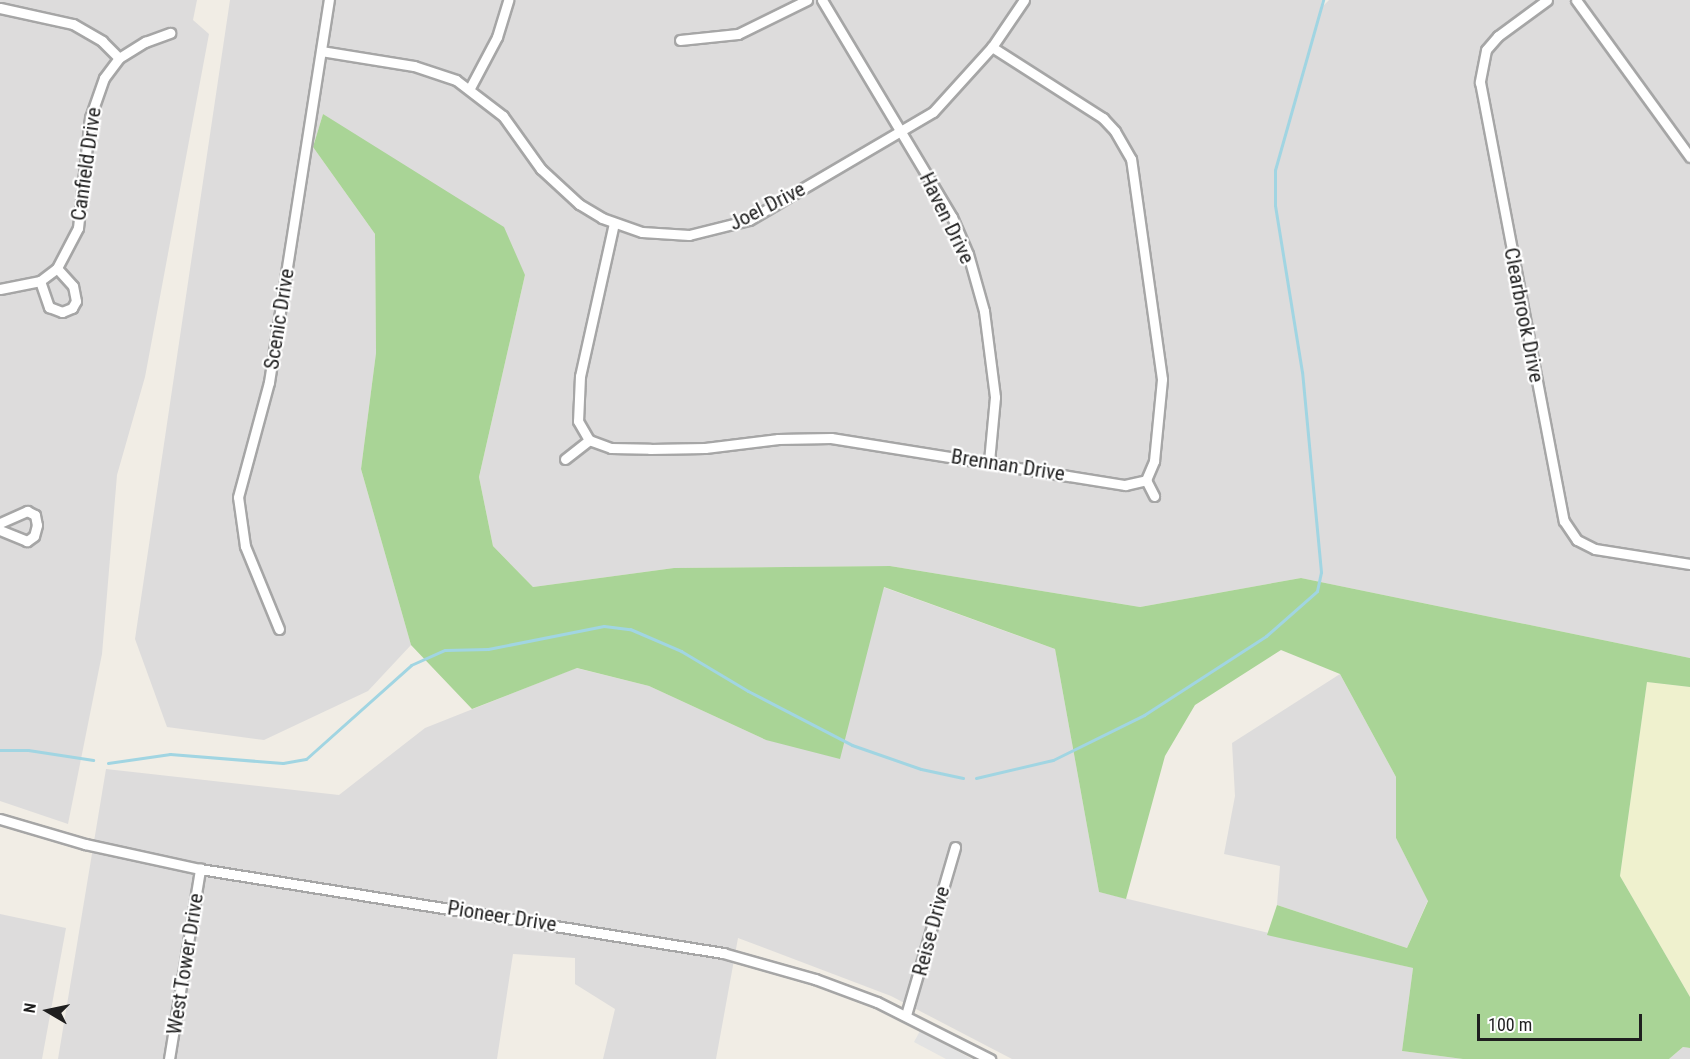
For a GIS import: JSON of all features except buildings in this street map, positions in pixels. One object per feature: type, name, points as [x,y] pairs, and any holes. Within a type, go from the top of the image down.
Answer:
[{"type":"street","name":"Scenic Drive","points":[[279,628],[245,546],[238,497],[269,382],[329,0]]},
{"type":"street","points":[[470,88],[497,37],[508,0]]},
{"type":"street","points":[[680,40],[738,34],[807,0]]},
{"type":"street","name":"Haven Drive","points":[[822,0],[958,230],[977,283],[995,397],[989,462]]},
{"type":"street","name":"Joel Drive","points":[[321,51],[414,66],[470,88],[503,116],[553,182],[579,204],[614,223],[674,235],[733,226],[771,208],[901,131],[954,93],[992,47],[1024,0]]},
{"type":"street","name":"Clearbrook Drive","points":[[1547,0],[1498,36],[1486,50],[1479,82],[1564,521],[1577,540],[1595,549],[1690,564]]},
{"type":"street","points":[[1576,0],[1690,157]]},
{"type":"street","points":[[0,8],[73,24],[102,41],[119,58]]},
{"type":"street","name":"Canfield Drive","points":[[0,289],[40,281],[57,268],[78,228],[93,105],[104,78],[119,58],[145,42],[170,33]]},
{"type":"street","points":[[992,47],[1103,118],[1115,131],[1131,159],[1162,379],[1154,461],[1146,480],[1154,496]]},
{"type":"street","points":[[565,459],[589,440],[578,421],[580,376],[614,223]]},
{"type":"street","points":[[40,281],[49,307],[62,312],[72,308],[76,301],[73,286],[57,268]]},
{"type":"street","name":"Brennan Drive","points":[[589,440],[611,448],[650,449],[831,438],[1125,485],[1146,480]]},
{"type":"street","points":[[0,523],[27,511],[35,515],[37,525],[34,536],[27,541],[0,530]]},
{"type":"street","name":"Pioneer Drive","points":[[0,819],[85,844],[200,869],[723,953],[815,979],[906,1015],[990,1059]]},
{"type":"street","name":"Reise Drive","points":[[906,1015],[955,846]]},
{"type":"street","name":"West Tower Drive","points":[[169,1059],[200,869]]},
{"type":"shaded area","points":[[0,0],[197,0],[193,20],[209,34],[145,377],[117,475],[102,654],[68,824],[0,801]]},
{"type":"shaded area","points":[[230,0],[1322,0],[1320,9],[1329,0],[1690,0],[1690,658],[1301,578],[1140,607],[890,566],[674,568],[533,587],[493,546],[479,477],[525,275],[323,114],[313,147],[375,234],[376,353],[361,469],[411,645],[368,691],[264,740],[167,727],[135,639]]},
{"type":"shaded area","points":[[883,587],[1055,649],[1099,892],[1413,968],[1402,1051],[1463,1059],[1012,1059],[891,996],[738,938],[716,1059],[603,1059],[615,1009],[575,984],[575,958],[513,954],[497,1059],[58,1059],[106,769],[339,795],[425,728],[576,668],[649,686],[766,740]]},
{"type":"shaded area","points":[[1340,674],[1396,777],[1396,838],[1428,900],[1407,948],[1277,905],[1280,866],[1224,854],[1235,796],[1232,743]]},
{"type":"shaded area","points":[[0,914],[66,928],[42,1059],[0,1059]]},
{"type":"shaded area","points":[[920,1031],[972,1059],[946,1059],[914,1042]]},
{"type":"shaded area","points":[[1683,1047],[1690,1048],[1690,1059],[1669,1059]]},
{"type":"green space","points":[[323,114],[504,227],[525,275],[479,477],[493,546],[533,587],[674,568],[890,566],[1140,607],[1301,578],[1690,658],[1690,687],[1647,682],[1620,876],[1690,997],[1690,1048],[1683,1047],[1669,1059],[1463,1059],[1402,1051],[1413,968],[1267,935],[1277,905],[1407,948],[1428,901],[1396,838],[1396,777],[1340,674],[1281,650],[1195,705],[1165,756],[1126,899],[1099,892],[1055,649],[884,587],[840,759],[766,740],[649,686],[577,668],[472,709],[411,645],[361,469],[376,353],[375,234],[313,147]]},
{"type":"green space","points":[[1647,682],[1690,687],[1690,997],[1620,876]]},
{"type":"waterway","points":[[976,778],[1053,760],[1144,715],[1266,636],[1317,591],[1321,572],[1302,372],[1275,205],[1275,170],[1323,0]]},
{"type":"waterway","points":[[108,763],[170,754],[283,763],[306,759],[411,665],[445,650],[488,649],[604,626],[630,629],[681,651],[748,691],[852,745],[921,769],[963,778]]},
{"type":"waterway","points":[[0,750],[28,750],[93,760]]}]
